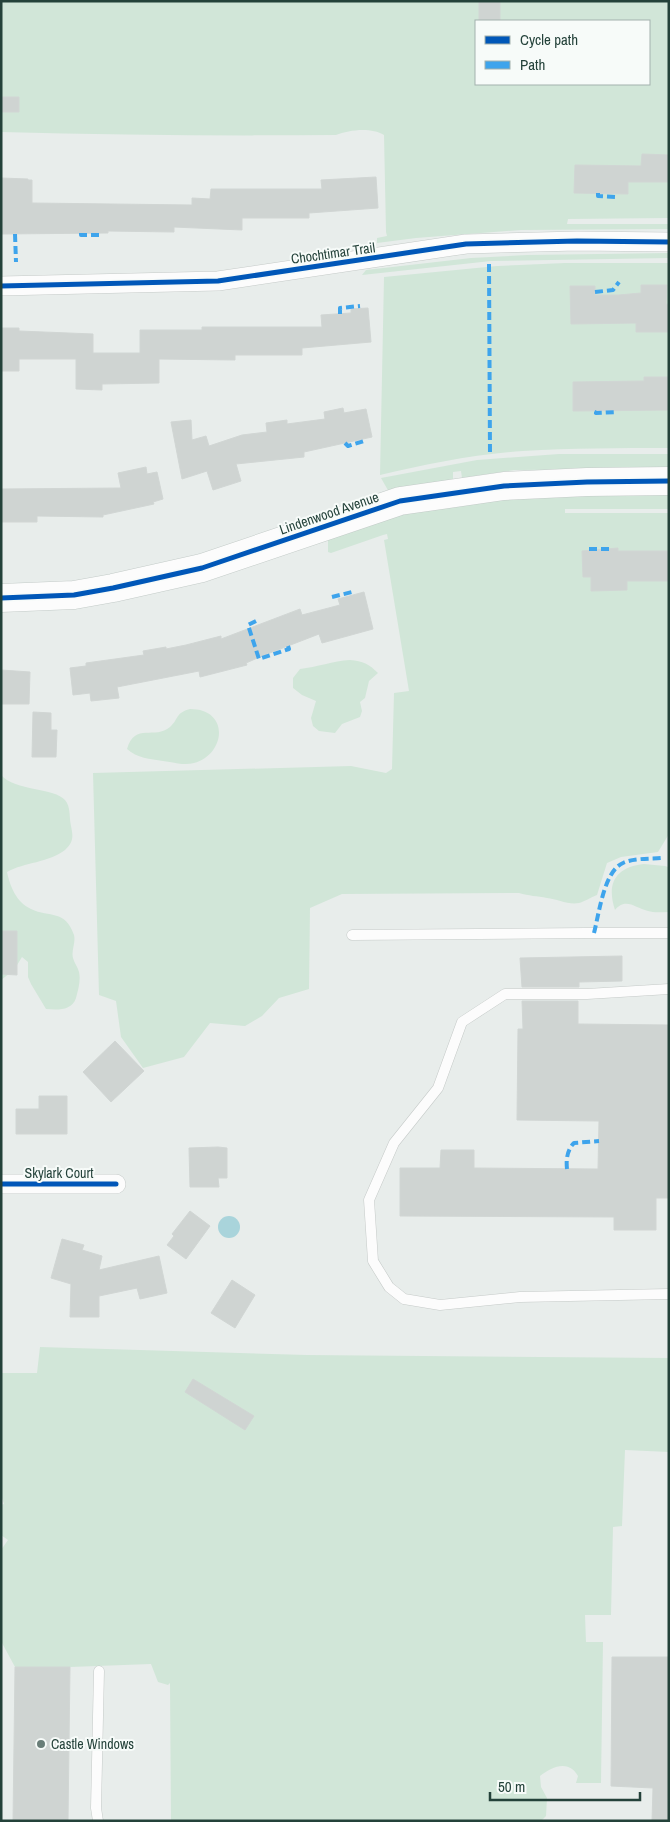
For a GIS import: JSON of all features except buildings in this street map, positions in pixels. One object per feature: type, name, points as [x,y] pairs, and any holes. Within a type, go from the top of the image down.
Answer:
[{"type":"street","name":"Chochtimar Trail","points":[[1,286],[218,281],[466,244],[577,241],[669,242]]},
{"type":"street","name":"Lindenwood Avenue","points":[[1,598],[74,594],[113,588],[202,568],[400,501],[504,486],[669,481]]},
{"type":"street","name":"Skylark Court","points":[[1,1184],[116,1184]]},
{"type":"lane","points":[[352,935],[586,932],[669,933]]},
{"type":"lane","points":[[669,989],[587,994],[505,994],[462,1022],[438,1088],[394,1144],[369,1200],[373,1261],[389,1287],[404,1300],[440,1305],[520,1297],[669,1294]]},
{"type":"lane","points":[[98,1821],[96,1808],[100,1671]]},
{"type":"green space","points":[[1,1],[669,1],[669,218],[568,219],[567,224],[669,224],[669,229],[521,230],[377,243],[377,238],[387,236],[384,135],[379,132],[360,130],[336,135],[127,135],[1,132]]},
{"type":"green space","points":[[669,253],[669,258],[491,261],[362,275],[366,270],[471,258],[527,255]]},
{"type":"green space","points":[[565,263],[669,263],[669,448],[505,452],[451,460],[380,475],[384,277],[497,266]]},
{"type":"green space","points":[[559,454],[669,454],[669,469],[515,470],[462,478],[461,471],[453,472],[453,479],[389,492],[381,478],[477,460]]},
{"type":"green space","points":[[669,493],[669,509],[565,509],[565,513],[669,513],[669,834],[658,852],[621,857],[607,863],[597,895],[579,903],[567,903],[519,893],[342,894],[310,908],[309,989],[279,998],[262,1016],[245,1026],[210,1023],[184,1057],[143,1068],[121,1037],[116,1001],[99,995],[93,773],[351,766],[386,773],[392,769],[394,693],[409,691],[384,540],[388,539],[387,534],[331,553],[328,552],[328,538],[407,513],[512,497]]},
{"type":"green space","points":[[350,660],[366,664],[378,673],[369,681],[365,698],[360,702],[362,711],[360,717],[342,724],[335,733],[319,731],[313,726],[311,718],[316,701],[302,695],[293,688],[293,678],[300,669]]},
{"type":"green space","points":[[190,709],[203,711],[212,716],[217,724],[219,733],[217,742],[205,758],[190,764],[178,764],[144,758],[127,749],[135,736],[164,731],[173,724],[179,714]]},
{"type":"green space","points":[[1,775],[16,784],[60,796],[65,800],[70,812],[72,836],[71,842],[65,850],[51,858],[7,872],[12,888],[21,902],[38,912],[56,916],[66,921],[74,935],[73,955],[80,979],[74,1002],[64,1009],[46,1009],[28,977],[28,962],[22,957],[14,970],[1,980]]},
{"type":"green space","points":[[644,864],[668,867],[669,912],[650,912],[631,904],[623,904],[615,910],[612,892],[616,878],[626,869]]},
{"type":"green space","points":[[40,1347],[307,1355],[669,1358],[669,1452],[625,1450],[622,1526],[613,1527],[611,1615],[585,1615],[586,1642],[603,1642],[601,1783],[576,1783],[578,1776],[574,1771],[565,1766],[555,1768],[540,1776],[541,1787],[547,1798],[546,1816],[541,1821],[171,1821],[170,1683],[168,1685],[158,1682],[151,1664],[15,1667],[1,1641],[1,1550],[8,1540],[1,1535],[1,1505],[4,1504],[1,1495],[1,1373],[37,1373]]},
{"type":"water","points":[[229,1216],[237,1219],[240,1227],[237,1235],[229,1238],[221,1235],[218,1227],[221,1219]]},
{"type":"marked path","points":[[598,193],[598,196],[617,197]]},
{"type":"marked path","points":[[81,233],[81,235],[103,235]]},
{"type":"marked path","points":[[15,234],[16,262]]},
{"type":"marked path","points":[[489,264],[490,454]]},
{"type":"marked path","points":[[595,292],[613,290],[619,282]]},
{"type":"marked path","points":[[340,314],[340,308],[360,306]]},
{"type":"marked path","points":[[597,411],[596,413],[617,412]]},
{"type":"marked path","points":[[345,443],[348,446],[364,441]]},
{"type":"marked path","points":[[589,549],[609,549]]},
{"type":"marked path","points":[[332,597],[352,592],[353,595]]},
{"type":"marked path","points":[[256,621],[248,625],[259,659],[289,649],[288,646]]},
{"type":"marked path","points":[[594,933],[603,894],[611,875],[617,868],[623,863],[632,860],[662,858]]},
{"type":"marked path","points":[[567,1169],[568,1155],[574,1143],[599,1141]]},
{"type":"cycle path","points":[[1,286],[218,281],[466,244],[577,241],[669,242]]},
{"type":"cycle path","points":[[1,598],[74,595],[202,568],[400,501],[504,486],[669,481]]},
{"type":"cycle path","points":[[1,1184],[116,1184]]},
{"type":"place","name":"Castle Windows","points":[[41,1744]]}]
